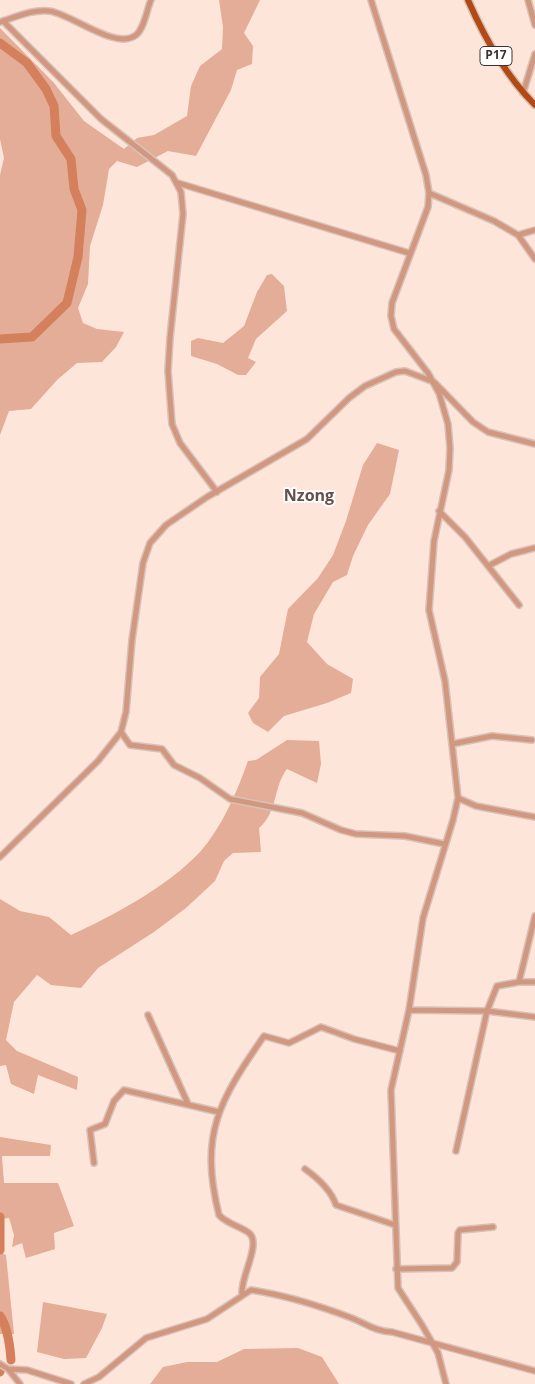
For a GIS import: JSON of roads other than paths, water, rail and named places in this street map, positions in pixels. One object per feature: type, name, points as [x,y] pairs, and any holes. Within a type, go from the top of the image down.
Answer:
[{"type":"main road","name":"P17","points":[[468,0],[494,52],[523,93],[535,105]]},
{"type":"street","points":[[151,0],[136,36],[129,38],[97,32],[65,15],[50,11],[37,11],[1,22],[100,119],[165,169],[178,183],[183,202],[183,214],[168,370],[172,424],[180,443],[216,492]]},
{"type":"street","points":[[372,0],[426,175],[429,193],[428,206],[392,303],[391,316],[394,329],[434,382],[478,427],[498,436],[535,444]]},
{"type":"street","points":[[528,0],[535,25]]},
{"type":"street","points":[[523,93],[534,64],[535,54]]},
{"type":"street","points":[[178,183],[409,253]]},
{"type":"street","points":[[429,193],[494,221],[518,235],[535,259]]},
{"type":"street","points":[[518,235],[535,230]]},
{"type":"street","points":[[0,857],[98,761],[121,732],[126,712],[136,608],[145,553],[157,534],[166,525],[216,492],[307,439],[349,398],[381,378],[405,371],[434,382],[443,403],[450,448],[449,470],[434,541],[429,610],[445,681],[458,798],[423,918],[409,1010],[391,1090],[395,1156],[394,1225],[398,1288],[433,1344],[441,1362],[446,1384]]},
{"type":"street","points":[[439,511],[465,537],[520,605]]},
{"type":"street","points":[[488,566],[511,554],[535,548]]},
{"type":"street","points":[[121,732],[130,745],[162,749],[174,765],[200,778],[230,798],[302,813],[341,830],[356,834],[404,836],[444,844]]},
{"type":"street","points":[[452,744],[492,736],[532,740]]},
{"type":"street","points":[[458,798],[476,806],[535,817]]},
{"type":"street","points":[[519,982],[535,916]]},
{"type":"street","points":[[456,1150],[487,1011],[497,986],[519,982],[535,982]]},
{"type":"street","points":[[409,1010],[487,1011],[535,1017]]},
{"type":"street","points":[[148,1015],[188,1104]]},
{"type":"street","points":[[242,1294],[242,1281],[250,1261],[253,1239],[250,1234],[219,1215],[210,1151],[213,1128],[219,1112],[241,1069],[266,1035],[289,1043],[321,1027],[354,1039],[400,1051]]},
{"type":"street","points":[[94,1163],[90,1130],[105,1124],[114,1101],[120,1093],[131,1090],[219,1112]]},
{"type":"street","points":[[305,1169],[317,1178],[333,1195],[336,1205],[394,1225]]},
{"type":"street","points":[[396,1269],[456,1267],[458,1233],[460,1230],[493,1227]]},
{"type":"street","points":[[84,1384],[99,1377],[146,1338],[207,1319],[250,1290],[290,1298],[349,1317],[381,1331],[392,1332],[535,1371]]},
{"type":"street","points":[[0,1364],[8,1369],[20,1384]]},
{"type":"street","points":[[8,1369],[27,1370],[71,1384]]},
{"type":"waterway","points":[[0,43],[27,63],[46,89],[54,106],[56,136],[71,159],[74,189],[82,210],[78,257],[67,303],[32,337],[0,339]]},
{"type":"waterway","points":[[0,1217],[0,1250]]},
{"type":"waterway","points":[[0,1316],[7,1331],[11,1360]]},
{"type":"waterway","points":[[0,1372],[1,1368]]},
{"type":"district","name":"Nzong","points":[[309,496]]}]
